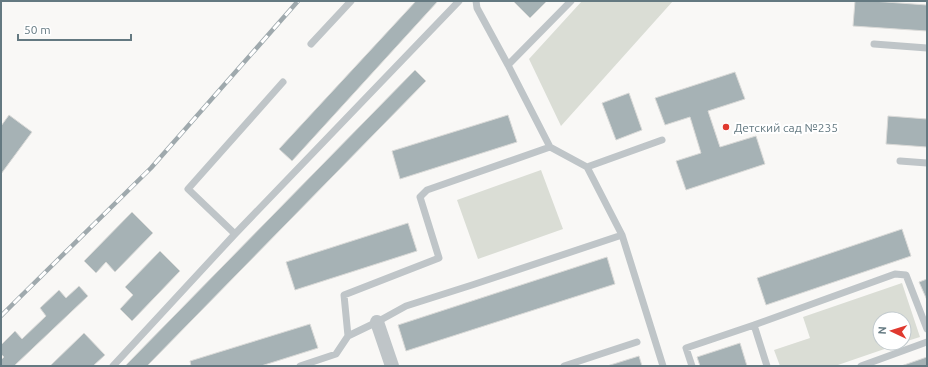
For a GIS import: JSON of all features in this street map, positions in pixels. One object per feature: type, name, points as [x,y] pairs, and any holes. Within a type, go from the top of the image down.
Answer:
[{"type":"street","points":[[378,322],[392,366]]},
{"type":"lane","points":[[311,44],[351,1]]},
{"type":"lane","points":[[113,366],[235,234],[459,1]]},
{"type":"lane","points":[[476,1],[478,8],[550,147],[587,168],[622,235],[663,366]]},
{"type":"lane","points":[[508,65],[571,1]]},
{"type":"lane","points":[[874,44],[927,48]]},
{"type":"lane","points":[[235,234],[188,189],[283,82]]},
{"type":"lane","points":[[587,168],[662,140]]},
{"type":"lane","points":[[348,336],[344,295],[439,258],[420,197],[427,190],[550,147]]},
{"type":"lane","points":[[900,161],[927,163]]},
{"type":"lane","points":[[300,366],[336,354],[348,336],[378,322],[406,306],[622,235]]},
{"type":"lane","points":[[692,366],[686,348],[896,274],[906,275],[927,329]]},
{"type":"lane","points":[[754,325],[767,366]]},
{"type":"lane","points":[[564,366],[637,342]]},
{"type":"lane","points":[[861,366],[927,342]]},
{"type":"shaded area","points":[[582,1],[673,1],[561,126],[529,59]]},
{"type":"shaded area","points":[[541,170],[563,229],[478,259],[457,200]]},
{"type":"shaded area","points":[[902,283],[911,311],[872,311],[872,351],[879,351],[835,366],[780,366],[774,350],[810,338],[803,317]]},
{"type":"shaded area","points":[[912,313],[920,337],[912,340]]},
{"type":"building","points":[[416,1],[438,1],[292,161],[279,149]]},
{"type":"building","points":[[513,1],[547,1],[530,18]]},
{"type":"building","points":[[855,1],[927,5],[927,31],[853,26]]},
{"type":"building","points":[[415,70],[426,81],[147,366],[125,366]]},
{"type":"building","points":[[735,72],[745,99],[708,111],[720,147],[756,136],[765,164],[686,190],[676,161],[701,153],[690,117],[665,125],[655,98]]},
{"type":"building","points":[[629,93],[642,130],[616,140],[602,103]]},
{"type":"building","points":[[9,115],[32,132],[1,174],[1,126]]},
{"type":"building","points":[[508,115],[517,142],[400,179],[392,151]]},
{"type":"building","points":[[888,116],[927,119],[927,147],[886,144]]},
{"type":"building","points":[[132,212],[153,233],[115,272],[106,262],[96,273],[84,261]]},
{"type":"building","points":[[408,223],[417,251],[295,290],[286,262]]},
{"type":"building","points":[[902,229],[911,256],[766,305],[757,278]]},
{"type":"building","points":[[160,251],[180,271],[132,321],[120,309],[133,295],[125,287]]},
{"type":"building","points":[[607,257],[615,284],[406,351],[398,325]]},
{"type":"building","points":[[927,279],[927,300],[919,282]]},
{"type":"building","points":[[79,286],[88,296],[14,366],[1,366],[1,360],[4,357],[1,354],[1,345],[15,331],[22,339],[46,316],[40,308],[59,290],[66,298]]},
{"type":"building","points":[[310,324],[318,348],[261,366],[191,366],[190,361]]},
{"type":"building","points":[[84,333],[105,355],[93,366],[50,366]]},
{"type":"building","points":[[740,343],[747,366],[700,366],[697,357]]},
{"type":"building","points":[[639,356],[642,366],[607,366]]},
{"type":"building","points":[[927,357],[927,366],[901,366]]},
{"type":"railway","points":[[1,316],[151,168],[298,1]]},
{"type":"place","name":"Детский сад №235","points":[[726,127]]}]
